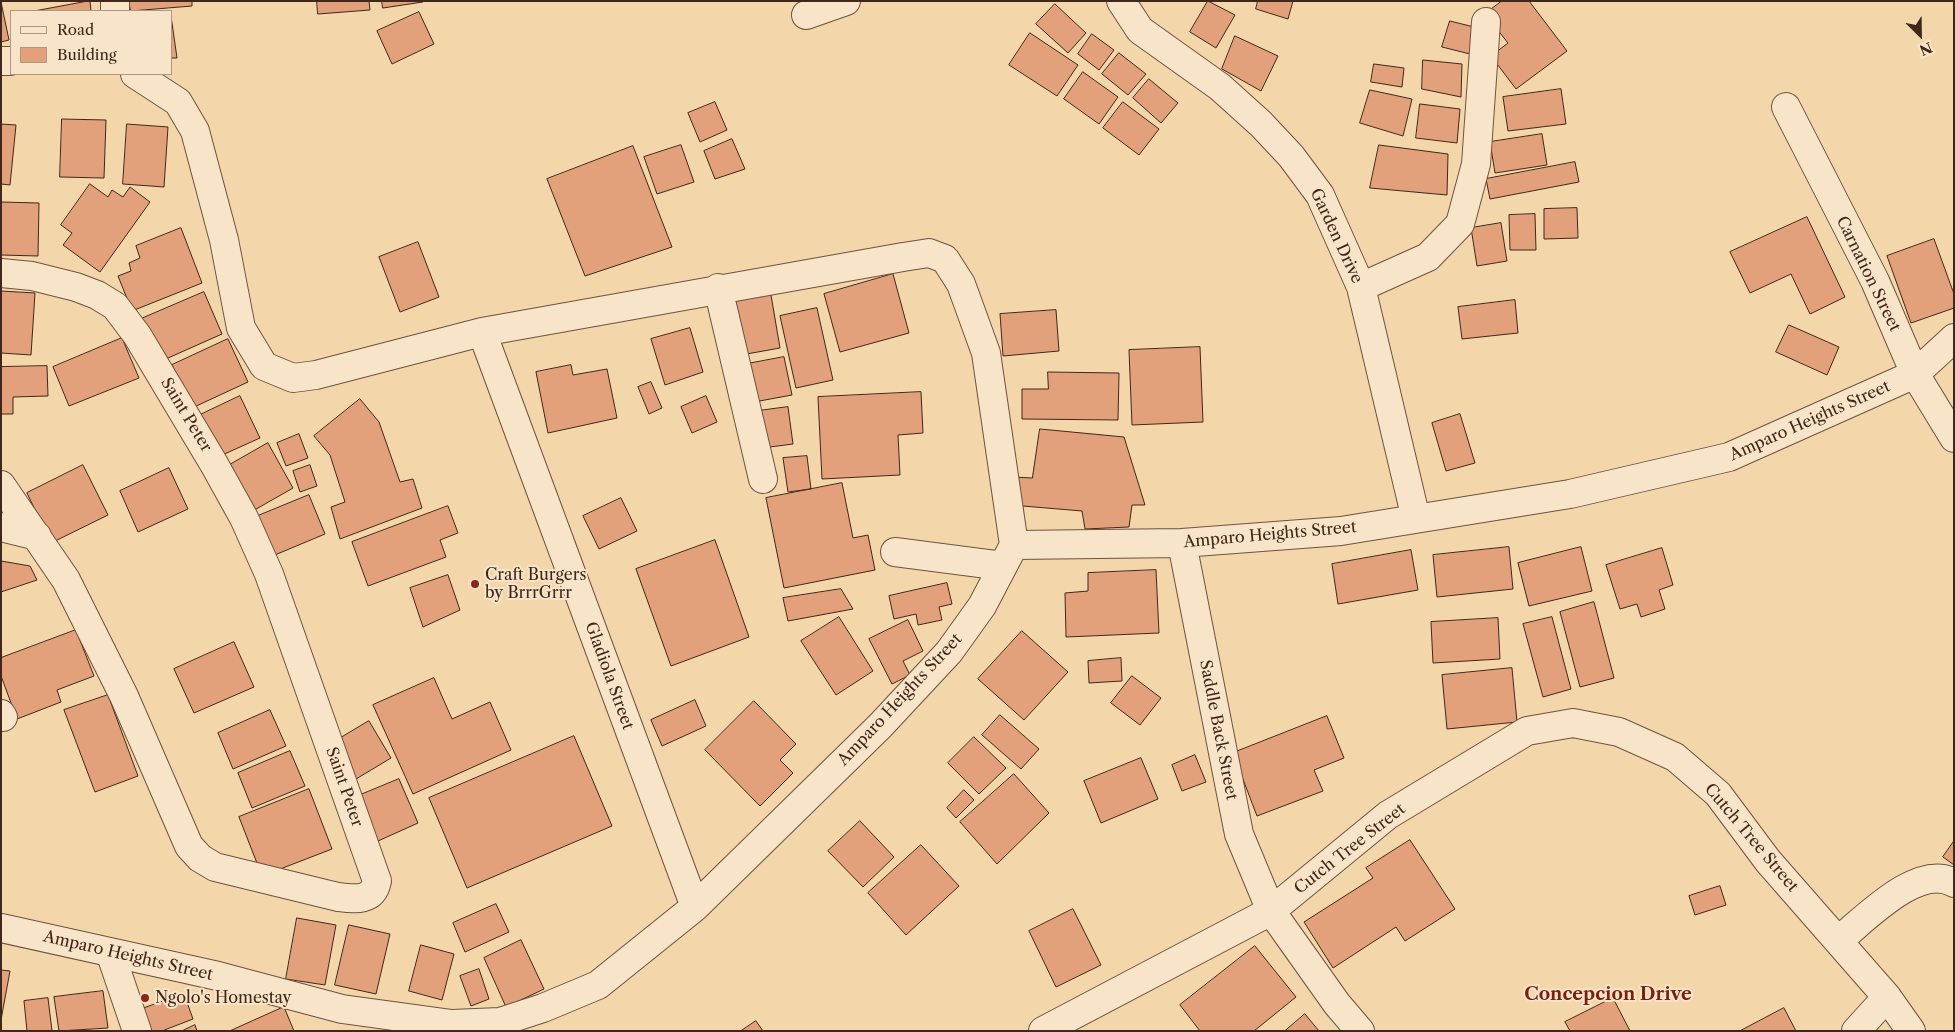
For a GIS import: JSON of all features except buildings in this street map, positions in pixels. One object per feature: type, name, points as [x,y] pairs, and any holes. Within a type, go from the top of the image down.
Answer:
[{"type":"street","points":[[806,15],[846,1]]},
{"type":"street","name":"Garden Drive","points":[[1119,2],[1140,30],[1220,87],[1261,124],[1291,156],[1320,195],[1361,287],[1416,519]]},
{"type":"street","points":[[1361,287],[1428,257],[1460,224],[1476,164],[1486,22]]},
{"type":"street","points":[[137,75],[178,102],[194,131],[224,240],[241,328],[264,366],[292,378],[316,375],[482,332],[718,288],[929,253],[945,259],[961,284],[986,353],[1009,556],[895,552]]},
{"type":"street","name":"Carnation Street","points":[[1786,107],[1875,281],[1915,374],[1954,438]]},
{"type":"street","name":"Saint Peter","points":[[1,273],[32,276],[76,287],[97,295],[115,306],[137,335],[179,405],[244,518],[269,574],[377,881],[376,888],[370,895],[355,899],[338,897],[215,866],[195,852],[178,824],[124,696],[66,580],[1,485]]},
{"type":"street","points":[[718,288],[763,478]]},
{"type":"street","name":"Gladiola Street","points":[[482,332],[695,907]]},
{"type":"street","name":"Amparo Heights Street","points":[[1,928],[218,976],[347,1020],[452,1024],[500,1022],[543,1008],[598,985],[695,907],[880,726],[949,652],[982,606],[1009,556],[1341,531],[1570,494],[1729,457],[1915,374],[1954,338]]},
{"type":"street","points":[[1,527],[37,536]]},
{"type":"street","name":"Saddle Back Street","points":[[1182,543],[1238,834],[1271,911],[1337,1004],[1360,1031]]},
{"type":"street","name":"Cutch Tree Street","points":[[1043,1031],[1271,911],[1388,815],[1527,731],[1573,724],[1619,732],[1675,757],[1718,794],[1768,861],[1887,997],[1911,1031]]},
{"type":"street","points":[[1839,940],[1912,884],[1932,878],[1945,878],[1954,883]]},
{"type":"street","points":[[110,952],[137,1031]]},
{"type":"street","points":[[1856,1031],[1887,997]]},
{"type":"place","name":"Craft Burgers by BrrrGrrr","points":[[475,584]]},
{"type":"place","name":"Ngolo's Homestay","points":[[145,998]]},
{"type":"district","name":"Concepcion Drive","points":[[1608,995]]}]
